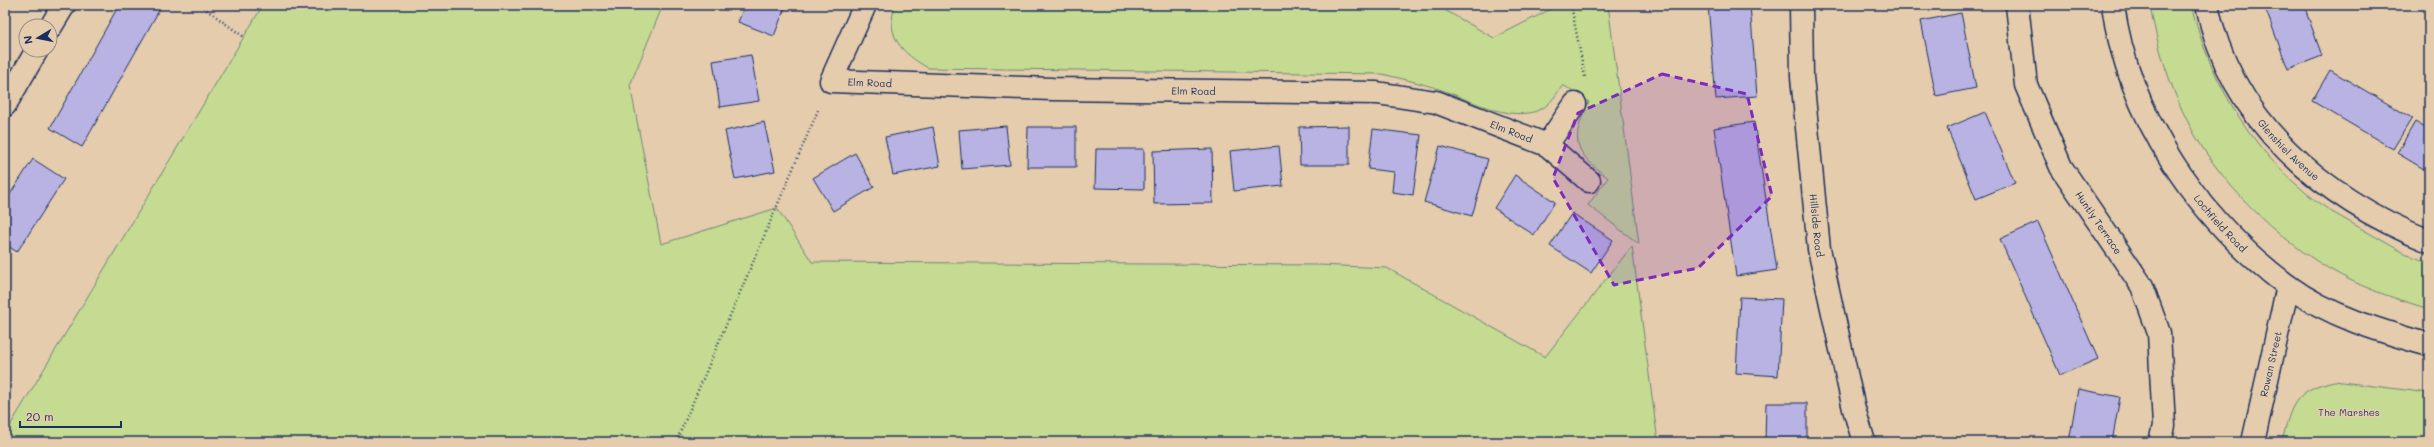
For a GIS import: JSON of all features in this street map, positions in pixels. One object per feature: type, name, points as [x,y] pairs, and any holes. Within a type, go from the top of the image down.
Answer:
[{"type":"street","points":[[56,18],[64,5]]},
{"type":"street","points":[[831,82],[864,5]]},
{"type":"street","name":"Hillside Road","points":[[1801,5],[1802,77],[1819,249],[1854,409],[1864,442]]},
{"type":"street","name":"Huntly Terrace","points":[[2017,5],[2026,85],[2061,167],[2142,286],[2159,333],[2164,426],[2160,442]]},
{"type":"street","name":"Lochfield Road","points":[[2113,5],[2128,70],[2148,114],[2175,166],[2228,234],[2288,286],[2328,309],[2370,328],[2429,345]]},
{"type":"street","name":"Glenshiel Avenue","points":[[2207,5],[2224,56],[2241,92],[2265,128],[2299,164],[2344,197],[2408,232],[2429,241]]},
{"type":"street","points":[[5,105],[32,58]]},
{"type":"street","name":"Elm Road","points":[[831,82],[1052,89],[1377,93],[1436,102],[1547,145],[1589,181]]},
{"type":"street","points":[[1547,145],[1575,104]]},
{"type":"street","name":"Rowan Street","points":[[2253,442],[2288,286]]},
{"type":"path","points":[[200,5],[244,36]]},
{"type":"path","points":[[1571,5],[1587,89],[1575,104]]},
{"type":"path","points":[[676,442],[831,82]]},
{"type":"highlighted area","points":[[1662,74],[1747,94],[1772,196],[1698,268],[1614,285],[1553,178],[1578,113]]},
{"type":"green space","points":[[263,5],[663,5],[630,85],[661,244],[777,208],[812,262],[1319,265],[1387,268],[1545,357],[1632,246],[1658,442],[5,442],[5,434]]},
{"type":"green space","points":[[895,5],[1377,5],[1441,8],[1494,38],[1559,5],[1608,5],[1639,244],[1588,205],[1608,178],[1588,161],[1582,153],[1579,145],[1579,127],[1589,102],[1563,85],[1554,98],[1545,107],[1529,113],[1516,114],[1487,107],[1433,87],[1382,74],[928,68],[910,56],[898,43],[892,26],[892,16]]},
{"type":"green space","points":[[2150,5],[2191,5],[2200,36],[2211,65],[2225,94],[2242,122],[2282,171],[2306,193],[2332,212],[2413,257],[2429,262],[2429,309],[2371,289],[2328,268],[2281,235],[2259,216],[2220,172],[2190,126],[2176,97],[2165,67],[2156,36]]},
{"type":"green space","name":"The Marshes","points":[[2334,381],[2429,393],[2429,442],[2282,442],[2288,418],[2296,401],[2302,394],[2310,389]]},
{"type":"building","points":[[119,5],[162,5],[82,147],[50,128]]},
{"type":"building","points":[[745,5],[786,5],[774,36],[738,22]]},
{"type":"building","points":[[1708,5],[1750,5],[1757,96],[1716,99]]},
{"type":"building","points":[[2264,5],[2304,5],[2322,56],[2288,69]]},
{"type":"building","points":[[1961,13],[1976,88],[1936,96],[1921,21]]},
{"type":"building","points":[[751,55],[759,101],[720,107],[713,61]]},
{"type":"building","points":[[2330,70],[2412,118],[2393,149],[2312,101]]},
{"type":"building","points":[[1985,112],[2015,183],[1976,199],[1947,128]]},
{"type":"building","points":[[764,122],[775,171],[735,179],[725,131]]},
{"type":"building","points":[[1754,122],[1777,270],[1736,276],[1714,128]]},
{"type":"building","points":[[2415,122],[2429,130],[2429,172],[2397,153]]},
{"type":"building","points":[[1006,126],[1010,165],[962,169],[959,130]]},
{"type":"building","points":[[1349,126],[1349,165],[1300,165],[1299,127]]},
{"type":"building","points":[[933,127],[940,166],[893,175],[885,137]]},
{"type":"building","points":[[1028,127],[1076,127],[1076,167],[1027,167]]},
{"type":"building","points":[[1373,129],[1421,135],[1413,195],[1392,192],[1394,172],[1368,169]]},
{"type":"building","points":[[1279,146],[1283,186],[1234,191],[1230,151]]},
{"type":"building","points":[[1440,146],[1488,159],[1472,216],[1424,202]]},
{"type":"building","points":[[1096,149],[1144,149],[1144,189],[1095,188]]},
{"type":"building","points":[[1212,149],[1213,203],[1154,204],[1153,151]]},
{"type":"building","points":[[855,153],[874,187],[833,211],[813,178]]},
{"type":"building","points":[[33,159],[64,179],[17,252],[5,244],[5,202]]},
{"type":"building","points":[[1515,175],[1555,202],[1534,235],[1494,208]]},
{"type":"building","points":[[1572,213],[1613,240],[1591,273],[1550,246]]},
{"type":"building","points":[[2038,222],[2098,359],[2060,375],[2000,239]]},
{"type":"building","points":[[1740,297],[1782,299],[1778,376],[1736,373]]},
{"type":"building","points":[[2078,389],[2120,397],[2112,442],[2069,442]]},
{"type":"building","points":[[1766,403],[1807,403],[1807,442],[1765,442]]}]
